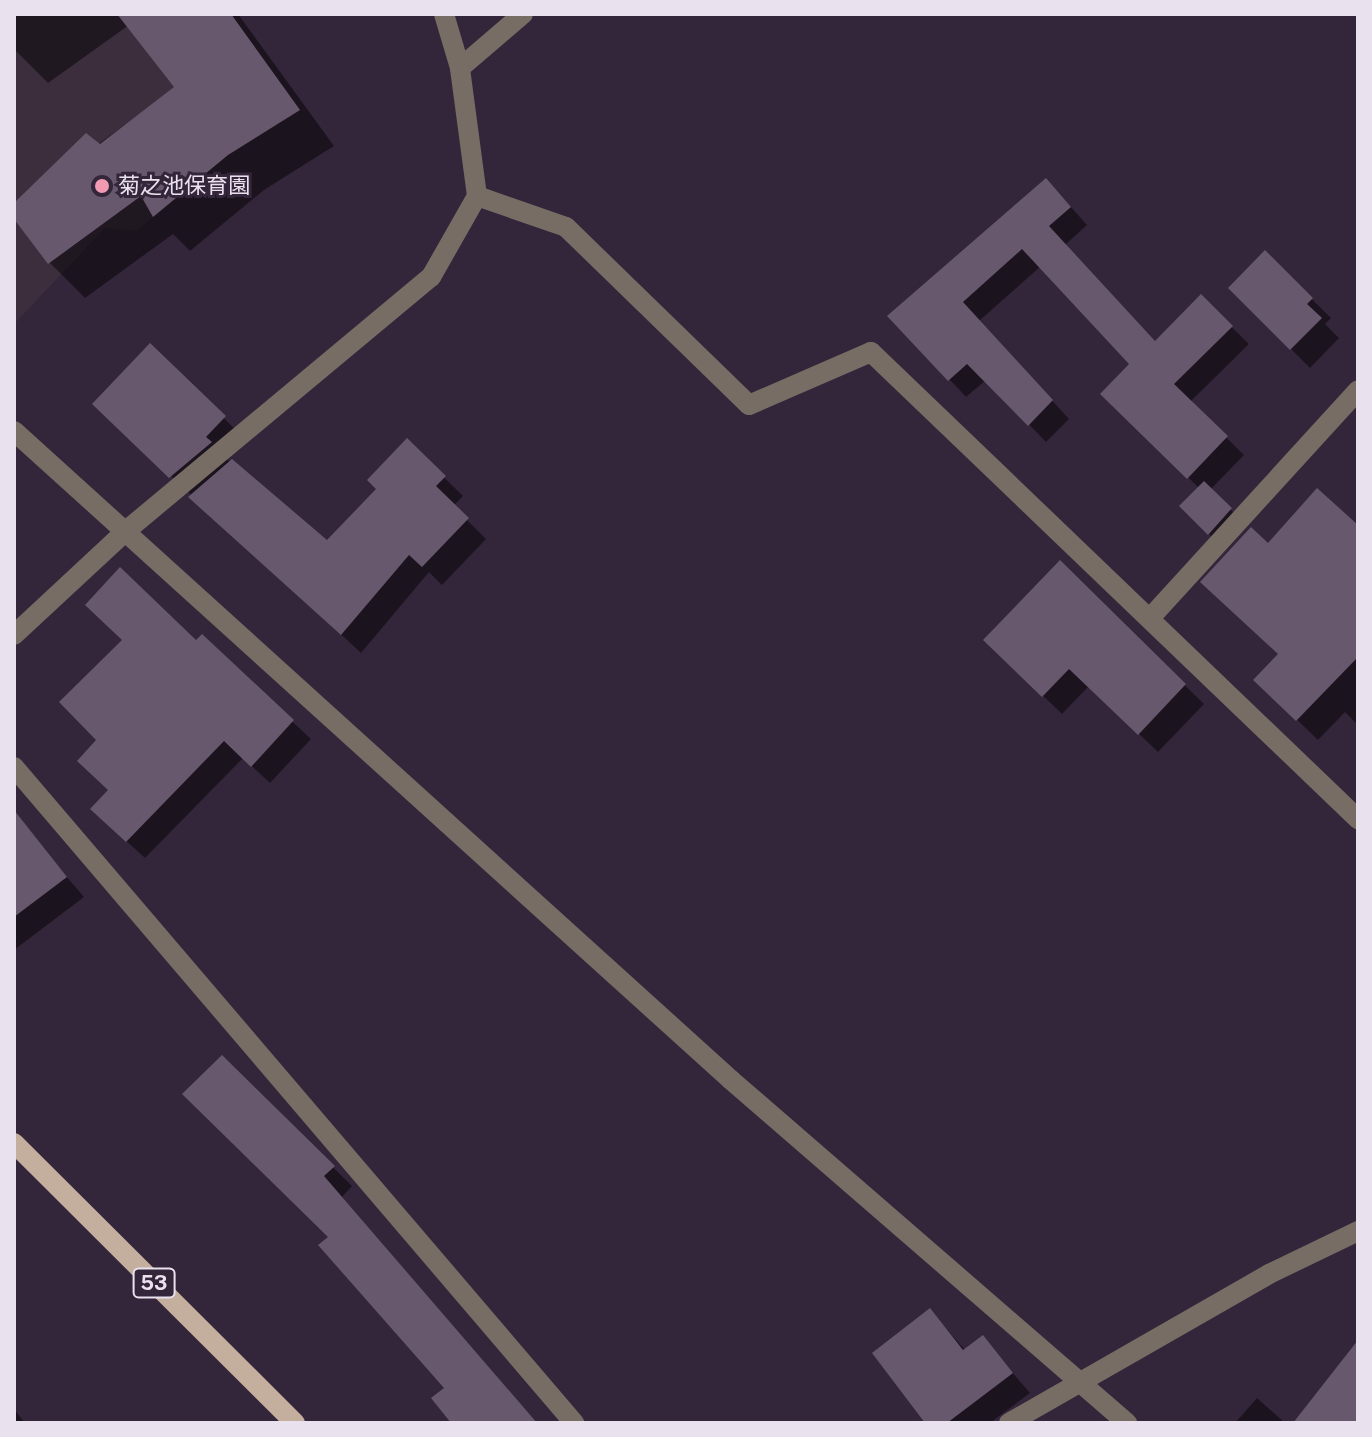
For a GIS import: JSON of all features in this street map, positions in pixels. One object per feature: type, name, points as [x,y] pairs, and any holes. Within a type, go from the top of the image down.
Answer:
[{"type":"main road","name":"53","points":[[14,1143],[295,1423]]},
{"type":"street","points":[[14,635],[127,530],[431,277],[477,196],[460,68],[444,14]]},
{"type":"street","points":[[460,68],[523,14]]},
{"type":"street","points":[[477,196],[566,227],[749,405],[871,352],[1151,617],[1358,819]]},
{"type":"street","points":[[1151,617],[1358,390]]},
{"type":"street","points":[[14,431],[127,530],[731,1080],[1127,1423]]},
{"type":"street","points":[[14,767],[574,1423]]},
{"type":"street","points":[[1009,1423],[1269,1274],[1358,1231]]},
{"type":"shaded area","name":"菊之池保育園","points":[[14,14],[231,14],[300,110],[228,155],[136,231],[105,228],[14,324]]},
{"type":"building","points":[[117,14],[231,14],[300,110],[228,155],[153,217],[141,196],[48,264],[14,219],[14,203],[86,133],[100,144],[174,87]]},
{"type":"building","points":[[1046,178],[1071,207],[1049,226],[1155,341],[1201,294],[1233,326],[1174,384],[1228,436],[1187,479],[1100,394],[1129,364],[1022,249],[963,302],[1053,400],[1028,426],[967,364],[948,381],[887,316]]},
{"type":"building","points":[[1265,250],[1313,298],[1307,304],[1322,318],[1290,350],[1228,288]]},
{"type":"building","points":[[150,343],[226,416],[206,437],[212,442],[169,478],[92,404]]},
{"type":"building","points":[[407,438],[446,476],[436,486],[469,518],[422,567],[409,555],[341,635],[188,497],[232,459],[327,540],[376,489],[367,480]]},
{"type":"building","points":[[1204,481],[1232,508],[1208,535],[1179,506]]},
{"type":"building","points":[[1317,488],[1358,525],[1358,657],[1296,721],[1253,680],[1278,654],[1200,582],[1251,527],[1268,543]]},
{"type":"building","points":[[1060,560],[1186,684],[1138,735],[1069,669],[1042,697],[983,640]]},
{"type":"building","points":[[120,567],[196,640],[202,634],[294,720],[251,767],[224,741],[126,842],[90,809],[108,790],[77,761],[96,740],[59,702],[122,640],[85,605]]},
{"type":"building","points":[[14,810],[67,877],[14,917]]},
{"type":"building","points":[[222,1055],[335,1166],[324,1176],[537,1423],[451,1423],[431,1398],[444,1388],[318,1245],[328,1237],[182,1094]]},
{"type":"building","points":[[930,1308],[963,1350],[983,1335],[1013,1373],[947,1423],[925,1423],[872,1353]]},
{"type":"building","points":[[1358,1340],[1358,1423],[1293,1423]]},
{"type":"place","name":"菊之池保育園","points":[[102,186]]}]
